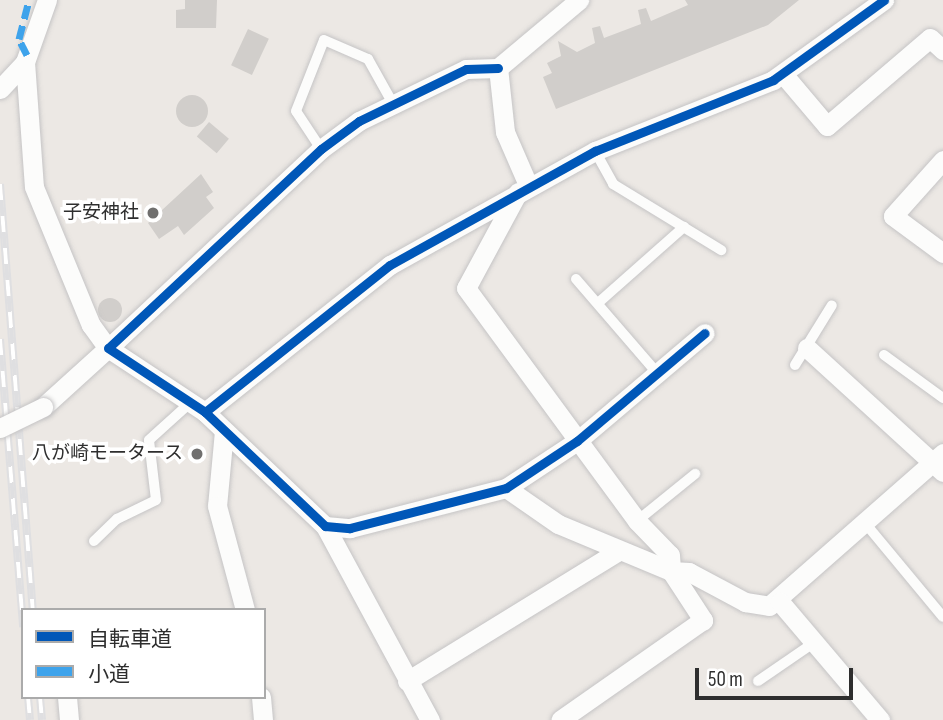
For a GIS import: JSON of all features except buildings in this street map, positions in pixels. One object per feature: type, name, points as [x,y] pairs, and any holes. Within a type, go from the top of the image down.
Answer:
[{"type":"street","points":[[47,0],[12,76],[34,187],[91,325],[108,348],[198,407],[325,526],[430,720]]},
{"type":"street","points":[[0,428],[43,407],[321,149],[392,102],[466,69],[498,68],[579,0]]},
{"type":"street","points":[[198,407],[390,265],[523,188],[594,151],[783,74],[884,0]]},
{"type":"street","points":[[783,74],[827,126],[929,38],[943,50]]},
{"type":"street","points":[[498,68],[505,132],[523,188],[467,288],[637,521],[670,555],[671,571],[703,620],[560,720]]},
{"type":"street","points":[[943,160],[893,216],[943,253]]},
{"type":"street","points":[[325,526],[375,526],[506,488],[577,441],[705,333]]},
{"type":"street","points":[[506,488],[558,524],[618,551],[671,571],[690,572],[745,602],[780,602],[865,523],[940,462],[807,348]]},
{"type":"street","points":[[224,431],[217,506],[244,608]]},
{"type":"street","points":[[407,681],[618,551]]},
{"type":"street","points":[[780,602],[875,718]]},
{"type":"street","points":[[67,699],[69,720]]},
{"type":"street","points":[[261,699],[263,720]]},
{"type":"lane","points":[[321,149],[296,111],[324,40],[368,60],[392,102]]},
{"type":"lane","points":[[594,151],[613,184],[721,250]]},
{"type":"lane","points":[[598,303],[684,228]]},
{"type":"lane","points":[[576,279],[657,373]]},
{"type":"lane","points":[[795,365],[832,305]]},
{"type":"lane","points":[[884,355],[943,398]]},
{"type":"lane","points":[[93,541],[117,519],[156,500],[149,440],[198,407]]},
{"type":"lane","points":[[637,521],[695,474]]},
{"type":"lane","points":[[865,523],[943,617]]},
{"type":"lane","points":[[758,681],[815,642]]},
{"type":"railway","points":[[0,184],[33,608]]},
{"type":"railway","points":[[0,339],[21,608]]},
{"type":"railway","points":[[28,699],[30,720]]},
{"type":"railway","points":[[40,699],[42,720]]},
{"type":"marked path","points":[[27,55],[19,39],[29,0]]},
{"type":"cycle path","points":[[205,412],[390,265],[595,151],[773,80],[884,0]]},
{"type":"cycle path","points":[[498,68],[466,69],[359,121],[321,149],[108,348],[205,412],[325,526],[350,528],[506,488],[577,441],[705,333]]},
{"type":"place","name":"子安神社","points":[[153,213]]},
{"type":"place","name":"八が崎モータース","points":[[197,454]]}]
